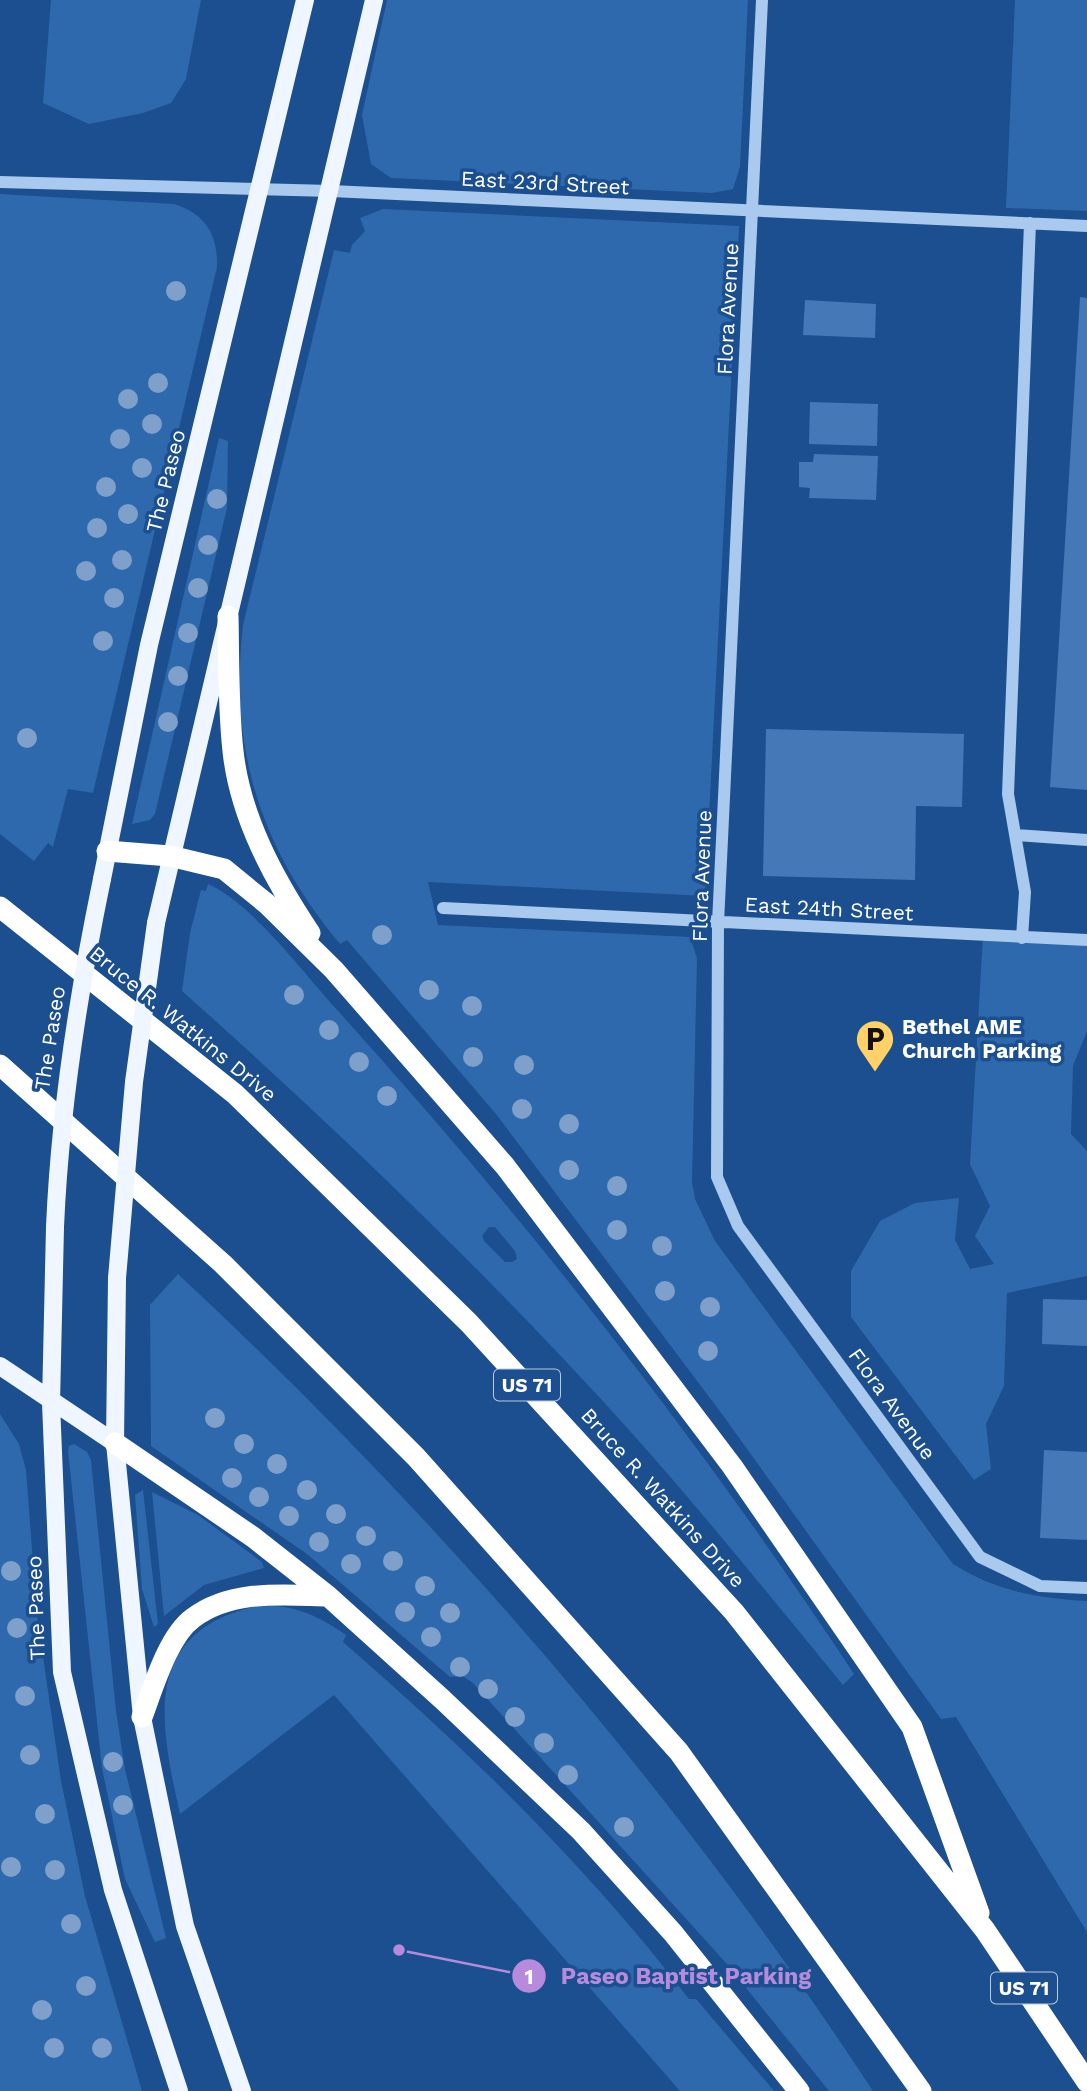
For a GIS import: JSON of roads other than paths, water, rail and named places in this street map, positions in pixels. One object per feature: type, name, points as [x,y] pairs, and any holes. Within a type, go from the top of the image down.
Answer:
[{"type":"highway","points":[[228,616],[232,743],[243,798],[282,890],[334,970]]},
{"type":"highway","points":[[107,851],[170,856],[225,869],[267,904],[334,970],[505,1166],[732,1466],[912,1727],[985,1930]]},
{"type":"highway","name":"Bruce R. Watkins Drive","points":[[0,907],[235,1094],[469,1323],[734,1612],[985,1930],[1087,2082]]},
{"type":"highway","points":[[0,1065],[223,1264],[416,1457],[679,1752],[921,2091]]},
{"type":"highway","points":[[115,1443],[253,1537],[328,1596],[580,1831],[673,1933],[799,2091]]},
{"type":"highway","points":[[142,1717],[166,1656],[192,1619],[225,1602],[264,1594],[328,1596]]},
{"type":"main road","name":"The Paseo","points":[[178,2091],[113,1890],[62,1672],[51,1403],[59,1137],[70,1042],[149,645],[305,0]]},
{"type":"main road","points":[[242,2091],[185,1926],[142,1717],[115,1443],[117,1278],[134,1082],[156,923],[374,0]]},
{"type":"main road","points":[[0,1366],[51,1403],[115,1443]]},
{"type":"street","name":"Flora Avenue","points":[[762,0],[718,923],[717,1177],[738,1226],[980,1557],[1040,1586],[1087,1588]]},
{"type":"street","name":"East 23rd Street","points":[[0,182],[331,191],[1087,226]]},
{"type":"street","points":[[1022,938],[1025,892],[1008,794],[1030,223]]},
{"type":"street","points":[[1016,835],[1087,840]]},
{"type":"street","name":"East 24th Street","points":[[443,908],[1087,940]]},
{"type":"place","name":"Bethel AME Church Parking","points":[[875,1073]]},
{"type":"place","name":"Paseo Baptist Parking","points":[[399,1950]]}]
